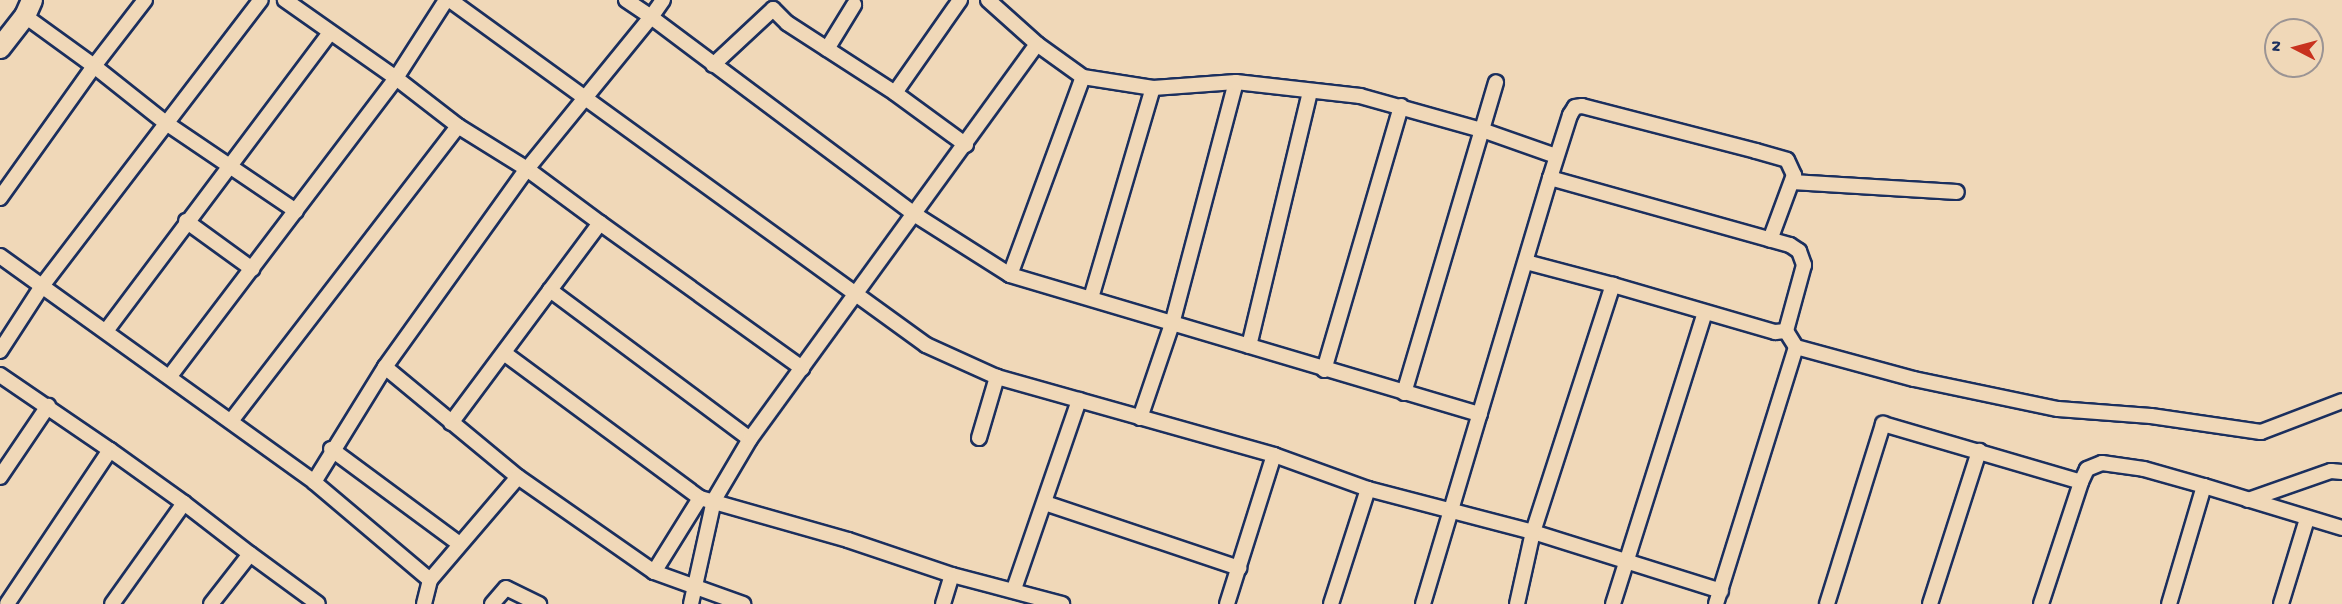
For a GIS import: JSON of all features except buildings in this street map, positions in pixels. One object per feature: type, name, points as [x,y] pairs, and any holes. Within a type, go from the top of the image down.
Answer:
[{"type":"street","points":[[0,198],[94,66],[145,0]]},
{"type":"street","points":[[0,351],[42,286],[261,0]]},
{"type":"street","points":[[285,0],[396,78],[458,126],[527,169],[802,368]]},
{"type":"street","points":[[170,376],[396,78],[448,0],[855,296],[926,345],[997,377],[1274,455],[1368,489],[1533,532],[1624,561],[1718,598],[1796,347]]},
{"type":"street","points":[[626,0],[914,214],[1010,275],[1324,370],[1480,414]]},
{"type":"street","points":[[314,482],[332,449],[385,367],[527,169],[586,99],[663,0]]},
{"type":"street","points":[[895,93],[960,0]]},
{"type":"street","points":[[988,0],[1037,44],[1083,77],[1153,88],[1236,82],[1360,96],[1401,105],[1556,156]]},
{"type":"street","points":[[828,49],[854,2]]},
{"type":"street","points":[[713,65],[778,5],[828,49],[895,93],[966,145]]},
{"type":"street","points":[[0,48],[29,8],[94,66],[166,123],[230,164],[296,211]]},
{"type":"street","points":[[106,331],[186,221],[330,33]]},
{"type":"street","points":[[654,573],[1037,44]]},
{"type":"street","points":[[1010,275],[1083,77]]},
{"type":"street","points":[[1140,418],[1172,324],[1236,82]]},
{"type":"street","points":[[1404,393],[1496,82]]},
{"type":"street","points":[[1091,298],[1153,88]]},
{"type":"street","points":[[1249,346],[1310,92]]},
{"type":"street","points":[[1324,370],[1401,105]]},
{"type":"street","points":[[1423,604],[1556,156],[1575,107],[1582,106],[1787,160],[1794,175],[1770,240]]},
{"type":"street","points":[[231,421],[458,126]]},
{"type":"street","points":[[1550,178],[1790,245],[1803,258],[1786,331],[1796,347],[1914,379],[2058,409],[2151,416],[2262,432],[2342,401]]},
{"type":"street","points":[[1792,182],[1957,192]]},
{"type":"street","points":[[186,221],[252,269]]},
{"type":"street","points":[[451,423],[600,223]]},
{"type":"street","points":[[0,256],[170,376],[314,482],[430,580]]},
{"type":"street","points":[[1526,262],[1775,332],[1786,331]]},
{"type":"street","points":[[1517,604],[1533,532],[1613,285]]},
{"type":"street","points":[[550,291],[750,439]]},
{"type":"street","points":[[1613,604],[1624,561],[1705,312]]},
{"type":"street","points":[[504,353],[707,499],[952,575],[1014,589],[1062,604]]},
{"type":"street","points":[[385,367],[518,477],[654,573],[695,590],[743,604]]},
{"type":"street","points":[[0,375],[184,502],[318,604]]},
{"type":"street","points":[[979,438],[997,377]]},
{"type":"street","points":[[1014,589],[1078,400]]},
{"type":"street","points":[[0,477],[48,406]]},
{"type":"street","points":[[1827,604],[1883,424],[2081,482]]},
{"type":"street","points":[[332,449],[458,543]]},
{"type":"street","points":[[7,604],[110,450]]},
{"type":"street","points":[[1930,604],[1979,451]]},
{"type":"street","points":[[1227,604],[1274,455]]},
{"type":"street","points":[[2041,604],[2081,482],[2087,469],[2102,463],[2144,469],[2342,528]]},
{"type":"street","points":[[2248,500],[2331,471],[2342,472]]},
{"type":"street","points":[[424,604],[430,580],[458,543],[518,477]]},
{"type":"street","points":[[2169,604],[2204,486]]},
{"type":"street","points":[[1331,604],[1368,489]]},
{"type":"street","points":[[691,604],[695,590],[707,499]]},
{"type":"street","points":[[112,604],[184,502]]},
{"type":"street","points":[[1045,503],[1239,568]]},
{"type":"street","points":[[2281,604],[2307,519]]},
{"type":"street","points":[[211,604],[250,554]]},
{"type":"street","points":[[944,604],[952,575]]},
{"type":"street","points":[[492,604],[506,588],[539,604]]}]
